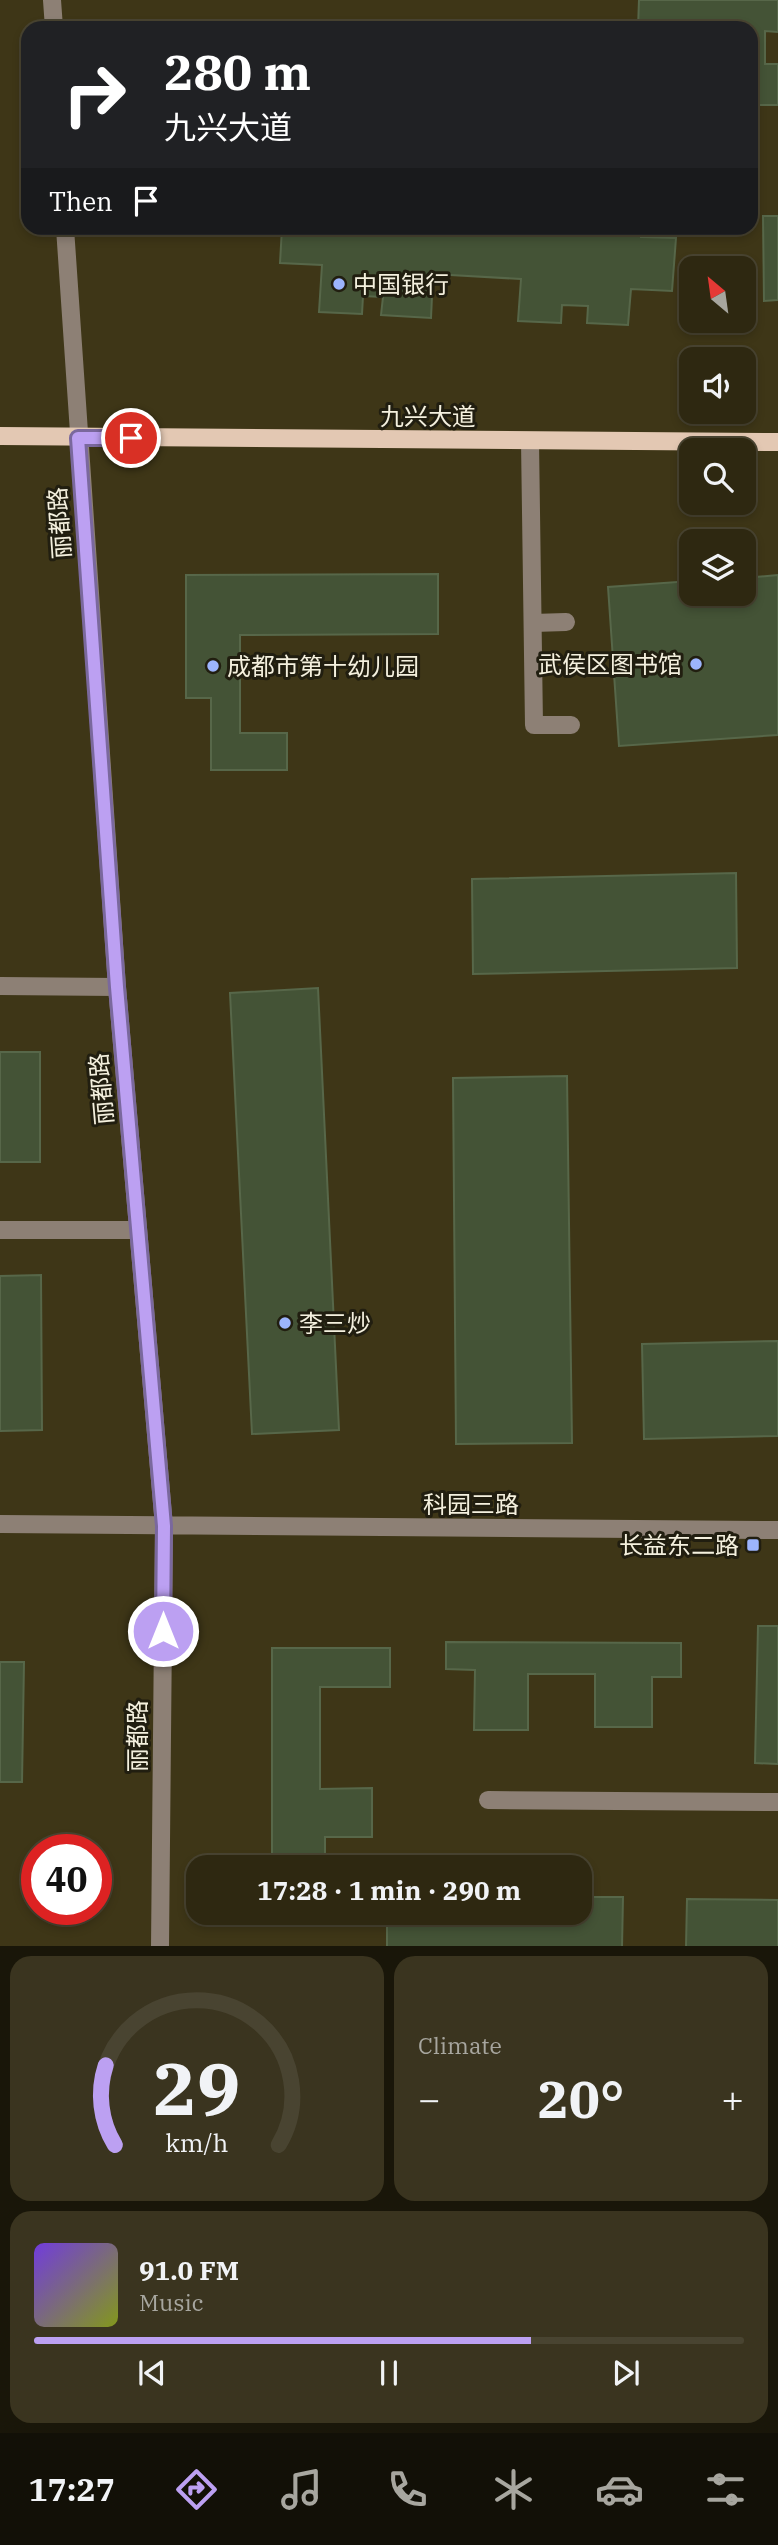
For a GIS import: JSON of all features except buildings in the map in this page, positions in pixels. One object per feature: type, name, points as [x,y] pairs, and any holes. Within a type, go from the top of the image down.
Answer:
[{"type":"main road","name":"九兴大道","points":[[0,436],[778,442]]},
{"type":"street","points":[[52,0],[54,21]]},
{"type":"street","name":"丽都路","points":[[65,235],[117,987],[164,1526],[160,1946]]},
{"type":"street","points":[[530,441],[534,725],[571,725]]},
{"type":"street","points":[[533,623],[566,622]]},
{"type":"street","points":[[0,986],[117,987]]},
{"type":"street","points":[[0,1230],[138,1230]]},
{"type":"street","points":[[0,1524],[164,1526]]},
{"type":"street","name":"科园三路","points":[[164,1526],[778,1530]]},
{"type":"street","points":[[488,1800],[778,1802]]},
{"type":"place","name":"中国银行","points":[[339,284]]},
{"type":"place","name":"武侯区图书馆","points":[[696,664]]},
{"type":"place","name":"成都市第十幼儿园","points":[[213,666]]},
{"type":"place","name":"李三炒","points":[[285,1323]]},
{"type":"place","name":"长益东二路","points":[[753,1545]]},
{"type":"route","points":[[131,438],[78,438],[117,987],[164,1526],[163,1631]]}]
